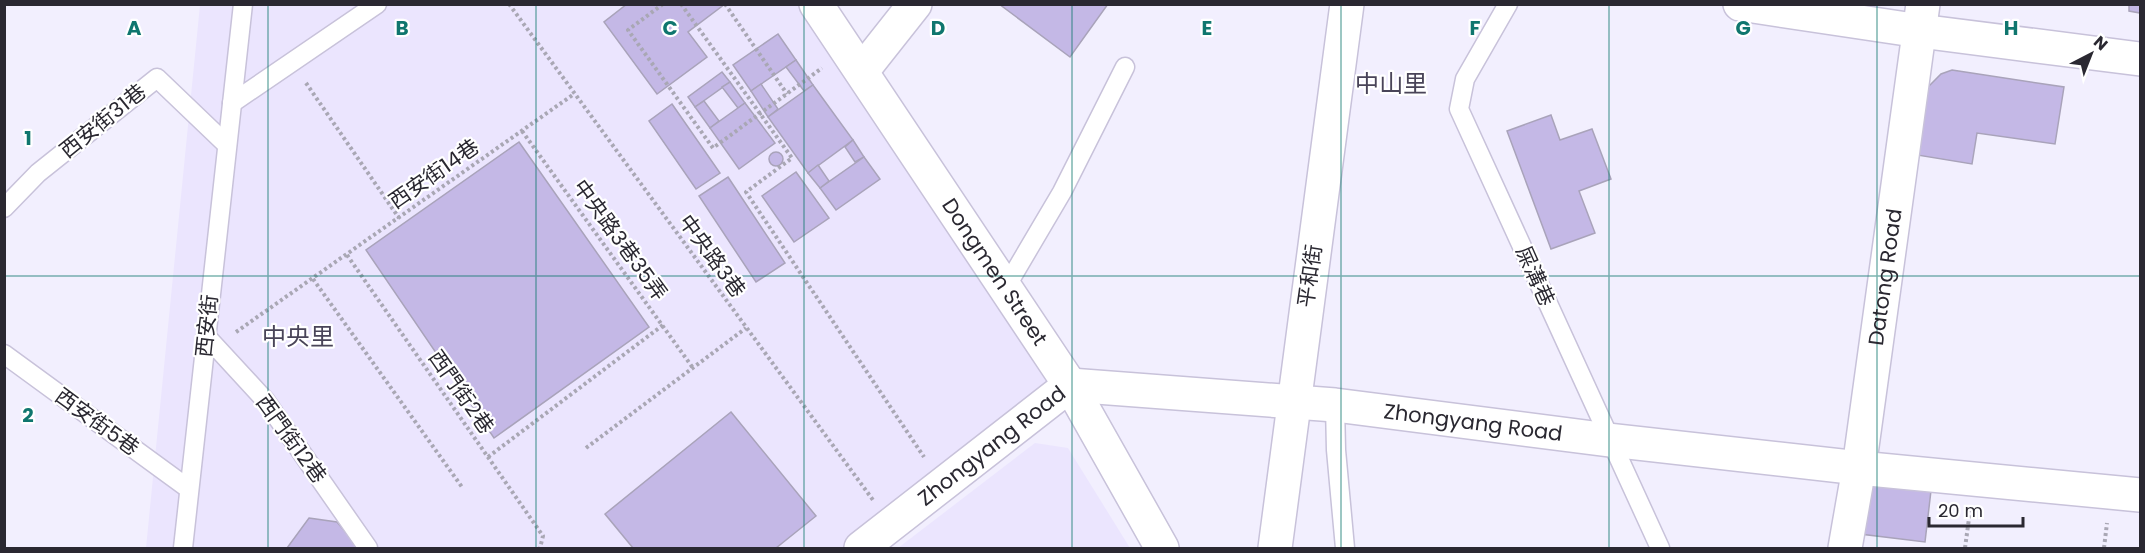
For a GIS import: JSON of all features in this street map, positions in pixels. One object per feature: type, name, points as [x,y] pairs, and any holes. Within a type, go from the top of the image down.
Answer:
[{"type":"street","name":"Dongmen Street","points":[[816,4],[1071,385],[1162,549]]},
{"type":"street","points":[[854,61],[915,4]]},
{"type":"street","name":"平和街","points":[[1275,549],[1347,4]]},
{"type":"street","points":[[1740,4],[1922,18],[2140,59]]},
{"type":"street","name":"Datong Road","points":[[1845,549],[1922,18]]},
{"type":"street","name":"Zhongyang Road","points":[[861,549],[1071,385],[1335,405],[1609,440],[1858,468],[2140,495]]},
{"type":"lane","name":"西安街","points":[[183,549],[189,489],[211,341],[243,4]]},
{"type":"lane","points":[[232,104],[377,4]]},
{"type":"lane","name":"屎溝巷","points":[[1508,4],[1465,79],[1459,109],[1659,549]]},
{"type":"lane","points":[[1006,287],[1062,192],[1125,67]]},
{"type":"lane","name":"西安街31巷","points":[[4,208],[38,173],[157,78],[228,145]]},
{"type":"lane","name":"西門街12巷","points":[[211,341],[265,400],[368,549]]},
{"type":"lane","name":"西安街5巷","points":[[4,354],[189,489]]},
{"type":"lane","points":[[1335,405],[1336,450],[1345,549]]},
{"type":"path","name":"中央路3巷","points":[[508,4],[891,525]]},
{"type":"path","points":[[663,4],[628,30],[713,148],[787,94],[854,61]]},
{"type":"path","points":[[681,4],[792,158],[746,192],[943,484]]},
{"type":"path","points":[[725,4],[787,94]]},
{"type":"path","points":[[292,63],[399,218]]},
{"type":"path","name":"西安街14巷","points":[[211,341],[312,279],[574,94]]},
{"type":"path","name":"中央路3巷35弄","points":[[522,131],[693,368]]},
{"type":"path","name":"西門街2巷","points":[[347,255],[543,536],[540,549]]},
{"type":"path","points":[[312,279],[462,487]]},
{"type":"path","points":[[488,457],[663,325]]},
{"type":"path","points":[[586,448],[746,328]]},
{"type":"shaded area","points":[[200,5],[817,5],[1062,382],[854,548],[146,548]]},
{"type":"shaded area","points":[[1035,443],[1068,448],[1130,548],[898,548]]},
{"type":"building","points":[[627,4],[725,4],[688,32],[707,57],[657,94],[604,22]]},
{"type":"building","points":[[999,4],[1108,4],[1070,57]]},
{"type":"building","points":[[2129,4],[2140,4],[2140,13],[2129,11]]},
{"type":"building","points":[[778,34],[796,60],[751,91],[733,65]]},
{"type":"building","points":[[796,60],[813,85],[804,91],[786,67]]},
{"type":"building","points":[[1952,70],[2064,87],[2055,144],[1977,133],[1972,164],[1917,155],[1927,88],[1941,74]]},
{"type":"building","points":[[722,72],[730,82],[695,107],[688,97]]},
{"type":"building","points":[[730,82],[745,103],[738,108],[722,87]]},
{"type":"building","points":[[761,84],[778,109],[768,117],[751,91]]},
{"type":"building","points":[[813,85],[853,140],[808,173],[768,117]]},
{"type":"building","points":[[704,101],[719,121],[710,128],[695,107]]},
{"type":"building","points":[[745,103],[775,143],[739,169],[710,128]]},
{"type":"building","points":[[672,104],[720,173],[696,189],[649,121]]},
{"type":"building","points":[[1551,115],[1560,140],[1592,129],[1611,179],[1579,191],[1595,233],[1551,249],[1507,131]]},
{"type":"building","points":[[853,140],[864,157],[855,162],[845,147]]},
{"type":"building","points":[[519,142],[649,327],[494,438],[366,250]]},
{"type":"building","points":[[776,152],[781,154],[783,159],[781,164],[776,166],[771,164],[769,159],[771,154]]},
{"type":"building","points":[[864,157],[880,179],[836,210],[820,188]]},
{"type":"building","points":[[818,165],[829,181],[820,188],[808,173]]},
{"type":"building","points":[[796,172],[829,218],[794,242],[762,196]]},
{"type":"building","points":[[728,177],[785,263],[756,282],[699,196]]},
{"type":"building","points":[[731,412],[816,516],[776,548],[633,548],[605,514]]},
{"type":"building","points":[[1868,475],[1932,482],[1925,542],[1860,534]]},
{"type":"building","points":[[309,518],[337,522],[359,548],[287,548]]},
{"type":"district","name":"中山里","points":[[1391,84]]},
{"type":"district","name":"中央里","points":[[298,337]]}]
